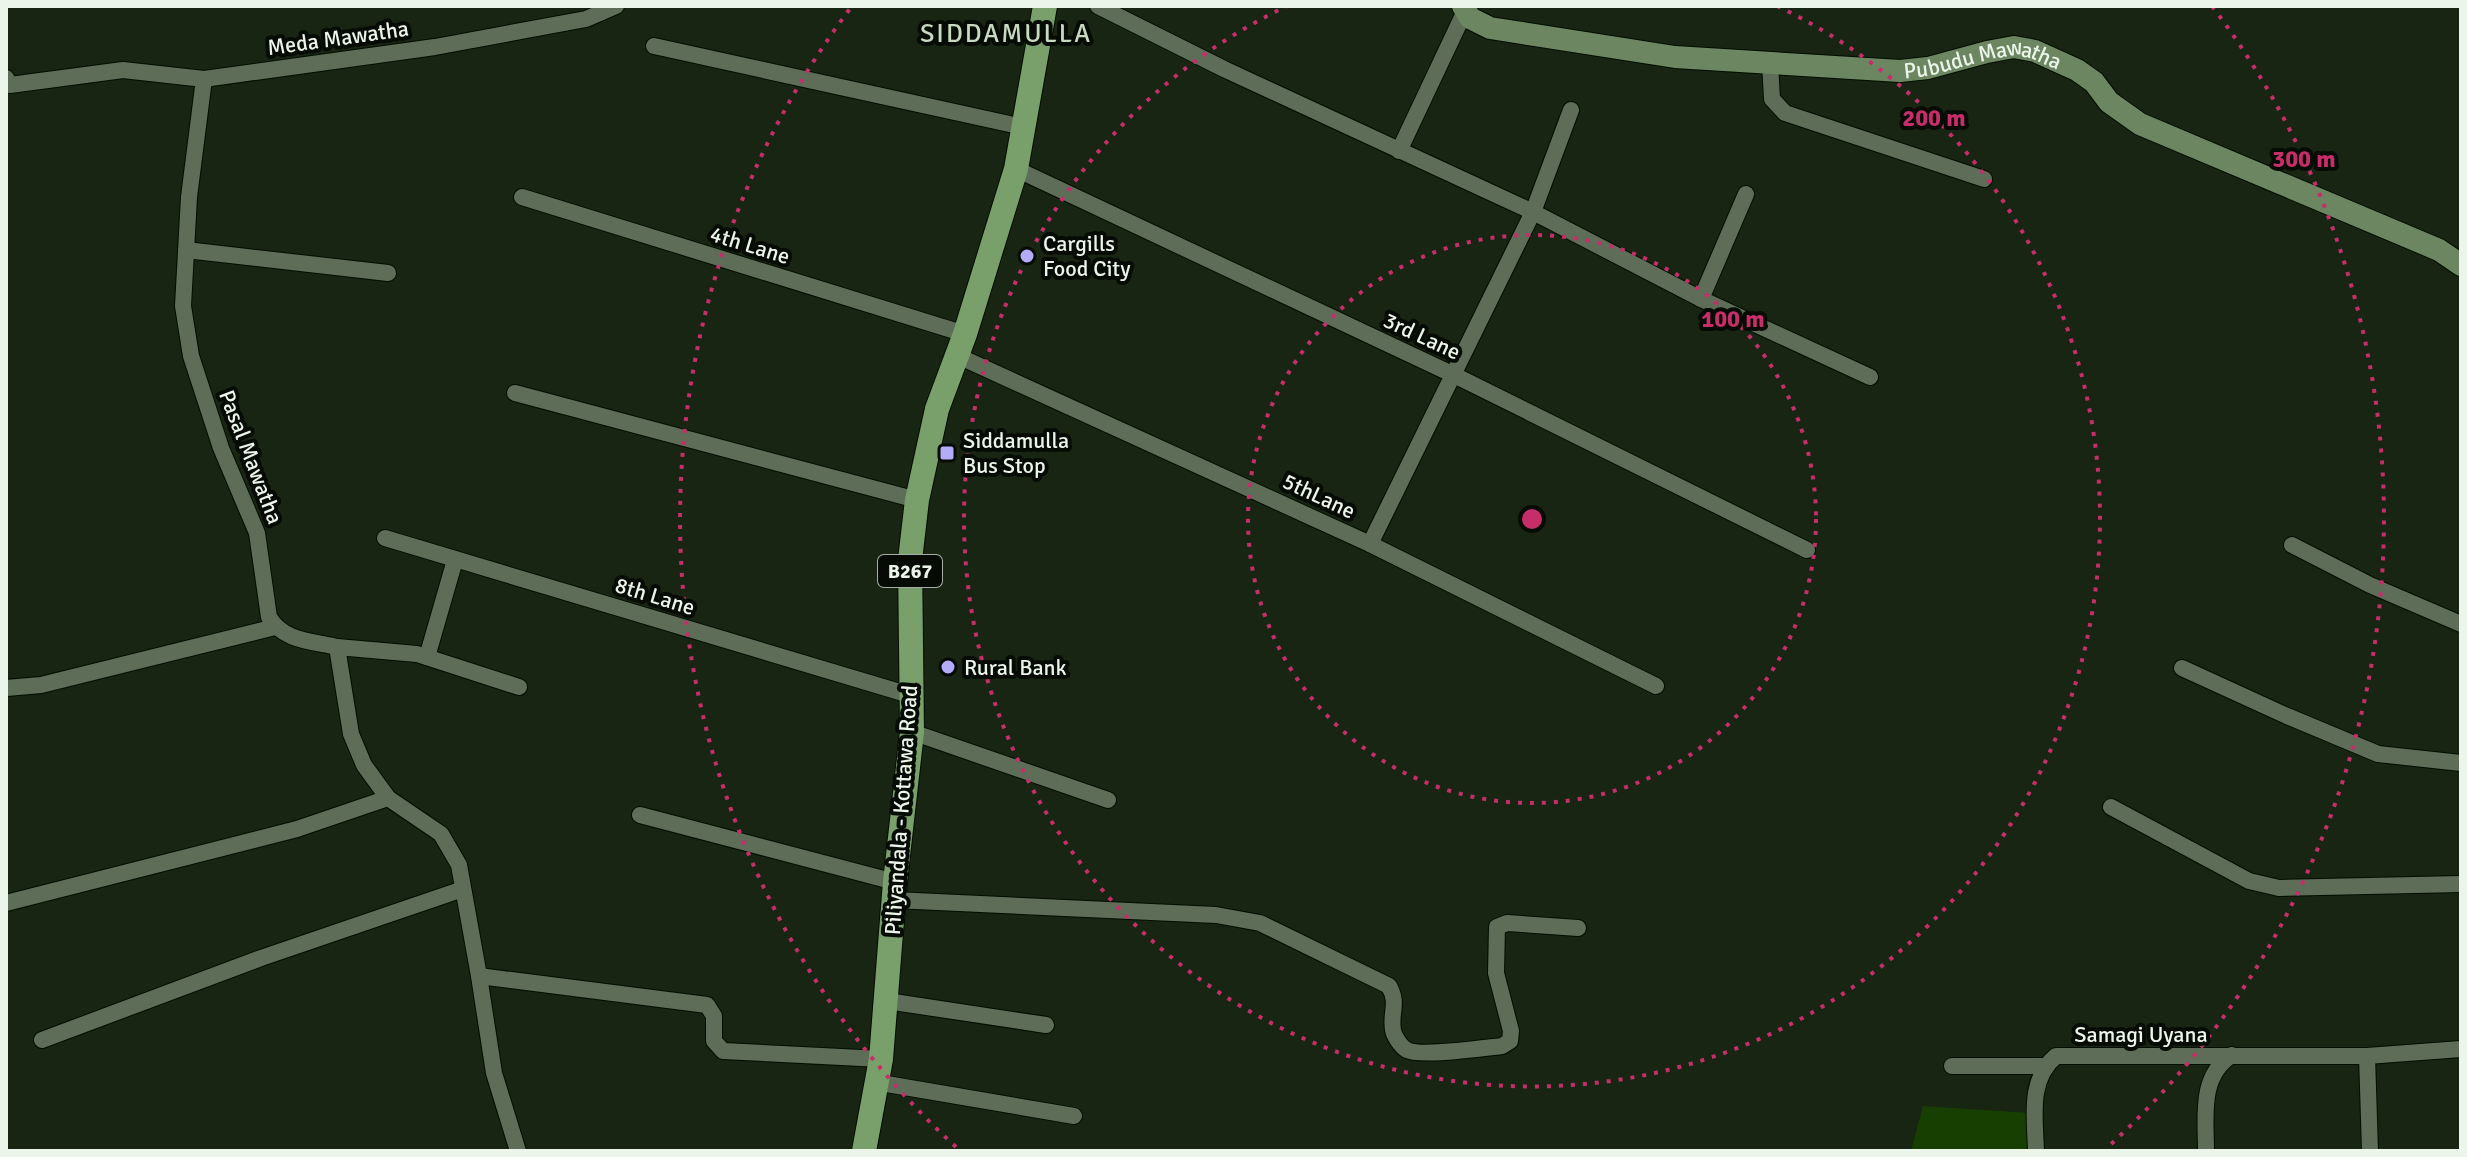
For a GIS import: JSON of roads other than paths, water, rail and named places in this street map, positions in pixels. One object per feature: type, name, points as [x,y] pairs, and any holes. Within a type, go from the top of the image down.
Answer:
[{"type":"main road","name":"Piliyandala - Kottawa Road","points":[[864,1151],[887,1001],[912,732],[910,560],[917,500],[937,409],[962,345],[1016,169],[1045,6]]},
{"type":"street","name":"Meda Mawatha","points":[[204,79],[435,47],[586,19],[616,6]]},
{"type":"street","points":[[1098,6],[1224,69],[1533,212],[1701,299],[1870,377]]},
{"type":"street","points":[[1399,151],[1464,8]]},
{"type":"street","name":"Pubudu Mawatha","points":[[1464,8],[1477,24],[1502,30],[1675,57],[1900,71],[1928,68],[2014,47],[2035,51],[2077,70],[2094,82],[2109,102],[2140,124],[2439,250],[2461,265]]},
{"type":"street","points":[[654,46],[1023,127]]},
{"type":"street","points":[[1770,63],[1772,99],[1785,113],[1984,179]]},
{"type":"street","points":[[6,78],[10,85],[123,70],[204,79]]},
{"type":"street","name":"Pasal Mawatha","points":[[204,79],[189,197],[183,306],[191,356],[221,448],[257,533],[269,617],[275,627]]},
{"type":"street","points":[[1370,544],[1533,212],[1571,110]]},
{"type":"street","name":"3rd Lane","points":[[1016,169],[1454,375],[1807,550]]},
{"type":"street","points":[[1701,299],[1746,194]]},
{"type":"street","name":"4th Lane","points":[[522,197],[962,345]]},
{"type":"street","points":[[186,250],[388,273]]},
{"type":"street","name":"5thLane","points":[[962,345],[1656,686]]},
{"type":"street","points":[[515,393],[917,500]]},
{"type":"street","name":"8th Lane","points":[[385,538],[913,696]]},
{"type":"street","points":[[2292,545],[2370,585],[2461,624]]},
{"type":"street","points":[[427,657],[455,560]]},
{"type":"street","points":[[6,688],[41,685],[275,627],[288,636],[337,647],[427,657],[519,687]]},
{"type":"street","points":[[337,647],[351,734],[364,765],[388,798],[441,834],[459,865],[494,1073],[518,1151]]},
{"type":"street","points":[[2182,668],[2378,754],[2461,763]]},
{"type":"street","points":[[912,732],[1108,800]]},
{"type":"street","points":[[6,903],[297,829],[388,798]]},
{"type":"street","points":[[2111,807],[2249,881],[2279,888],[2461,884]]},
{"type":"street","points":[[640,815],[895,891],[1216,915],[1260,923],[1389,986],[1395,997],[1393,1031],[1402,1047],[1409,1052],[1502,1046],[1510,1041],[1511,1031],[1496,973],[1497,927],[1507,923],[1578,928]]},
{"type":"street","points":[[42,1040],[261,958],[463,889]]},
{"type":"street","points":[[479,976],[707,1005],[714,1016],[714,1041],[723,1051],[878,1071],[1074,1116]]},
{"type":"street","points":[[887,1001],[1046,1025]]},
{"type":"street","name":"Samagi Uyana","points":[[1952,1066],[2044,1066],[2056,1056],[2367,1056],[2461,1049]]},
{"type":"street","name":"Samagi Uyana","points":[[2206,1151],[2210,1082],[2217,1066],[2232,1055]]},
{"type":"street","points":[[2367,1056],[2370,1151]]},
{"type":"street","points":[[2036,1151],[2036,1091],[2044,1066]]},
{"type":"place","name":"Cargills Food City","points":[[1027,256]]},
{"type":"place","name":"Siddamulla Bus Stop","points":[[947,453]]},
{"type":"place","name":"Rural Bank","points":[[948,667]]},
{"type":"district","name":"SIDDAMULLA","points":[[1006,34]]}]
